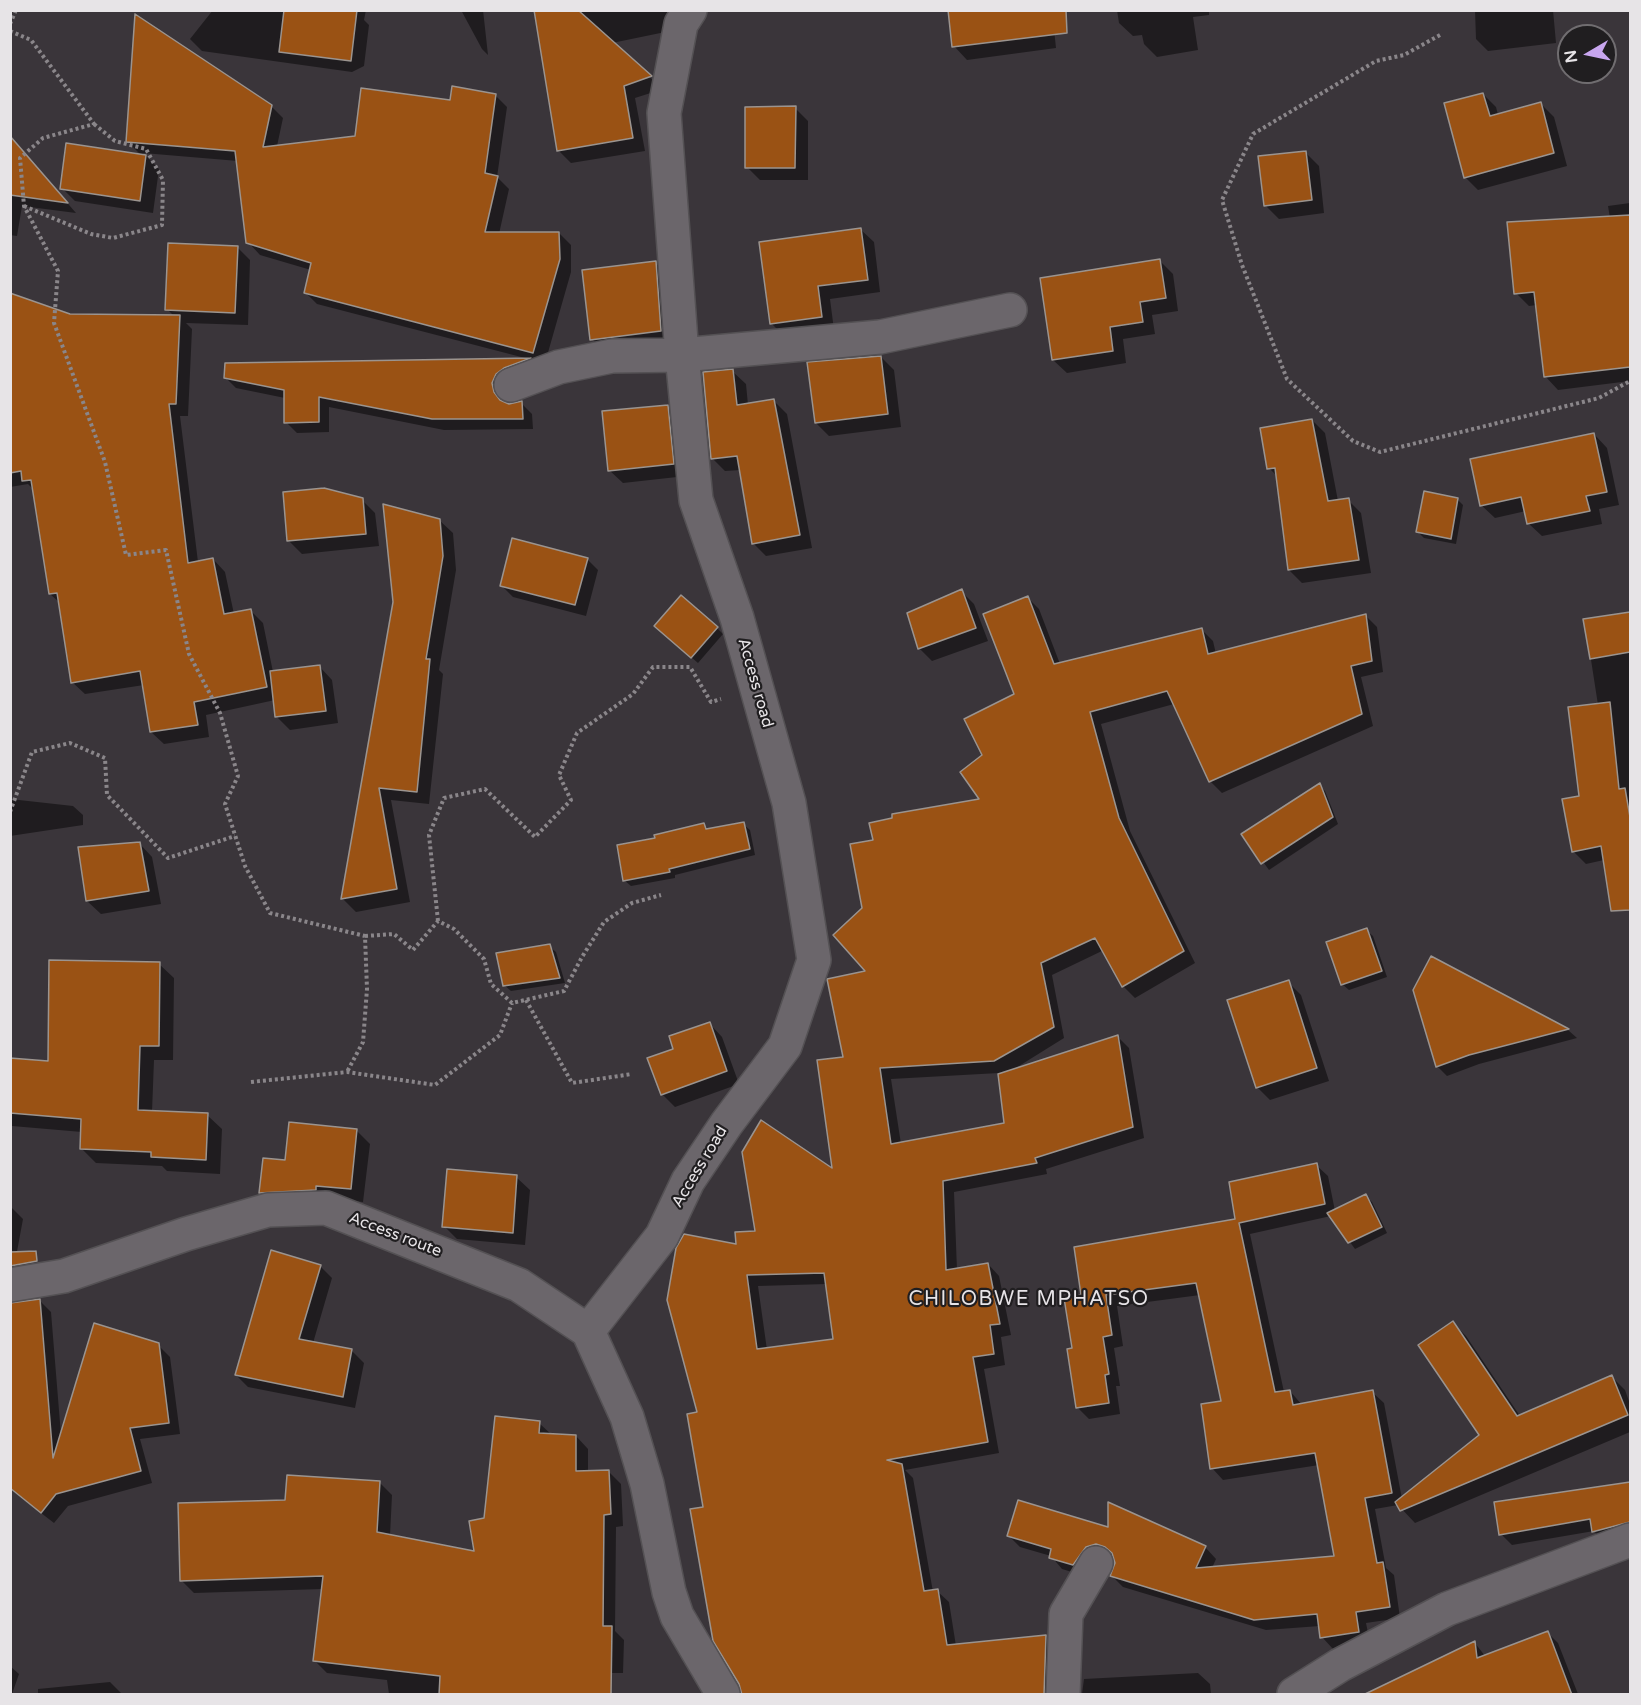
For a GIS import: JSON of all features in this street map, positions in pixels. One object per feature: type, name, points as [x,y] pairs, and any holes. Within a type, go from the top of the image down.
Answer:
[{"type":"street","name":"Access road","points":[[588,1331],[662,1236],[688,1181],[727,1123],[785,1046],[814,960],[789,803],[737,618],[696,500],[682,355],[664,113],[681,24],[690,10]]},
{"type":"street","points":[[510,385],[559,367],[612,356],[682,355],[880,337],[1010,310]]},
{"type":"street","name":"Access route","points":[[10,1286],[64,1276],[186,1234],[268,1210],[326,1208],[519,1285],[588,1331]]},
{"type":"street","points":[[588,1331],[627,1417],[647,1484],[669,1593],[677,1616],[723,1695]]},
{"type":"street","points":[[1294,1695],[1340,1665],[1447,1609],[1630,1540]]},
{"type":"street","points":[[1063,1695],[1066,1614],[1096,1563]]},
{"type":"path","points":[[10,24],[16,10]]},
{"type":"path","points":[[10,31],[31,40],[94,124],[115,141],[146,149],[164,180],[162,225],[113,238],[91,234],[24,206]]},
{"type":"path","points":[[1440,35],[1404,55],[1376,61],[1253,134],[1222,200],[1242,265],[1287,379],[1353,441],[1380,452],[1599,398],[1630,381]]},
{"type":"path","points":[[94,124],[43,138],[20,158],[24,206],[58,271],[54,323],[105,462],[126,555],[166,550],[189,654],[220,713],[238,776],[225,804],[245,866],[270,913],[365,936],[394,934],[414,950],[438,921],[429,835],[444,798],[485,789],[535,837],[571,800],[559,775],[577,733],[633,694],[653,667],[690,667],[711,702],[740,694],[753,675]]},
{"type":"path","points":[[10,812],[32,752],[70,743],[105,758],[107,795],[168,858],[235,836]]},
{"type":"path","points":[[512,1003],[564,991],[604,922],[632,903],[662,895]]},
{"type":"path","points":[[438,921],[454,929],[484,959],[491,984],[512,1003]]},
{"type":"path","points":[[347,1072],[363,1042],[367,988],[365,936]]},
{"type":"path","points":[[526,1000],[572,1083],[632,1074]]},
{"type":"path","points":[[251,1082],[347,1072],[435,1085],[500,1035],[512,1003]]},
{"type":"building","points":[[284,10],[357,10],[351,61],[279,52]]},
{"type":"building","points":[[534,10],[578,10],[652,76],[624,86],[633,138],[557,151]]},
{"type":"building","points":[[948,10],[1066,10],[1067,33],[952,47]]},
{"type":"building","points":[[135,14],[272,105],[263,147],[355,136],[361,88],[450,100],[452,86],[496,94],[485,173],[498,176],[485,232],[559,232],[560,259],[533,353],[304,293],[311,263],[246,243],[235,151],[126,142]]},
{"type":"building","points":[[1483,93],[1490,116],[1541,102],[1554,153],[1464,178],[1444,103]]},
{"type":"building","points":[[796,106],[795,168],[745,168],[745,107]]},
{"type":"building","points":[[10,136],[68,203],[10,195]]},
{"type":"building","points":[[66,143],[146,155],[140,201],[60,189]]},
{"type":"building","points":[[1306,151],[1312,200],[1264,206],[1258,156]]},
{"type":"building","points":[[1630,215],[1630,367],[1544,377],[1534,292],[1514,294],[1507,222]]},
{"type":"building","points":[[861,228],[868,280],[818,286],[822,317],[770,324],[759,242]]},
{"type":"building","points":[[168,243],[238,246],[235,313],[165,310]]},
{"type":"building","points":[[1160,259],[1166,298],[1140,302],[1143,322],[1110,327],[1113,351],[1052,360],[1040,278]]},
{"type":"building","points":[[656,261],[661,331],[590,340],[582,270]]},
{"type":"building","points":[[10,293],[70,314],[180,315],[176,404],[169,404],[188,563],[213,558],[224,614],[251,609],[267,687],[194,702],[198,725],[150,732],[140,671],[71,683],[57,593],[49,594],[31,480],[22,481],[21,471],[10,473]]},
{"type":"building","points":[[881,356],[888,414],[815,423],[807,362]]},
{"type":"building","points":[[531,358],[504,368],[496,374],[492,383],[494,392],[500,400],[509,404],[522,401],[523,419],[432,419],[319,397],[319,422],[284,423],[284,390],[224,378],[225,363]]},
{"type":"building","points":[[733,369],[737,405],[774,399],[800,535],[752,544],[737,456],[711,459],[703,372]]},
{"type":"building","points":[[668,405],[674,464],[608,471],[602,411]]},
{"type":"building","points":[[1312,419],[1328,501],[1349,498],[1359,560],[1288,570],[1275,468],[1267,469],[1260,428]]},
{"type":"building","points":[[1594,433],[1607,492],[1586,496],[1590,511],[1527,524],[1521,497],[1480,506],[1470,459]]},
{"type":"building","points":[[324,488],[363,498],[366,534],[287,541],[283,492]]},
{"type":"building","points":[[1424,491],[1458,498],[1451,539],[1416,532]]},
{"type":"building","points":[[383,504],[440,519],[443,556],[426,659],[430,659],[417,792],[379,788],[397,889],[341,899],[393,602]]},
{"type":"building","points":[[512,538],[588,558],[575,605],[500,586]]},
{"type":"building","points":[[962,589],[976,628],[918,649],[907,613]]},
{"type":"building","points":[[681,595],[718,627],[691,658],[654,626]]},
{"type":"building","points":[[1028,596],[1054,664],[1202,628],[1208,654],[1366,614],[1372,661],[1351,666],[1362,714],[1209,782],[1167,691],[1090,712],[1119,818],[1184,951],[1122,987],[1095,938],[1041,963],[1054,1027],[994,1061],[880,1068],[891,1144],[1004,1123],[998,1074],[1118,1035],[1133,1127],[1035,1158],[1037,1163],[943,1181],[946,1270],[988,1263],[1000,1324],[990,1325],[994,1354],[973,1357],[988,1442],[887,1460],[902,1464],[924,1591],[938,1589],[947,1645],[1046,1635],[1044,1695],[742,1695],[739,1684],[713,1641],[690,1509],[703,1507],[687,1414],[697,1412],[667,1300],[676,1248],[684,1234],[736,1244],[735,1232],[755,1231],[742,1152],[761,1120],[832,1168],[817,1060],[843,1057],[827,979],[865,971],[833,935],[862,908],[850,844],[873,840],[869,823],[892,818],[892,814],[979,799],[960,772],[982,755],[964,719],[1014,694],[983,614]],"holes":[[[824,1273],[833,1339],[757,1349],[747,1275]]]},
{"type":"building","points":[[1630,612],[1630,652],[1590,659],[1583,619]]},
{"type":"building","points":[[320,665],[326,711],[275,717],[270,671]]},
{"type":"building","points":[[1610,702],[1619,789],[1625,788],[1630,817],[1630,910],[1611,911],[1601,846],[1572,852],[1562,799],[1579,796],[1568,707]]},
{"type":"building","points":[[1320,783],[1333,817],[1261,864],[1241,834]]},
{"type":"building","points":[[744,822],[750,849],[669,869],[670,872],[623,881],[617,845],[655,838],[654,835],[704,823],[706,829]]},
{"type":"building","points":[[140,842],[149,891],[86,901],[78,847]]},
{"type":"building","points":[[1367,928],[1382,971],[1341,985],[1326,942]]},
{"type":"building","points":[[550,944],[560,978],[503,986],[496,953]]},
{"type":"building","points":[[1431,956],[1569,1029],[1469,1055],[1436,1067],[1413,990]]},
{"type":"building","points":[[49,960],[160,962],[159,1046],[140,1046],[138,1110],[208,1113],[206,1160],[151,1157],[151,1152],[80,1149],[81,1119],[10,1113],[10,1058],[48,1061]]},
{"type":"building","points":[[1289,980],[1317,1068],[1256,1088],[1227,1000]]},
{"type":"building","points":[[710,1022],[727,1071],[661,1095],[647,1058],[673,1049],[669,1036]]},
{"type":"building","points":[[289,1122],[357,1129],[351,1189],[316,1186],[316,1190],[259,1193],[263,1158],[285,1160]]},
{"type":"building","points":[[1317,1163],[1325,1204],[1239,1223],[1275,1392],[1290,1390],[1293,1405],[1373,1390],[1392,1493],[1365,1498],[1377,1563],[1383,1562],[1390,1607],[1356,1612],[1359,1632],[1320,1638],[1317,1614],[1254,1620],[1110,1576],[1115,1563],[1112,1553],[1105,1547],[1096,1544],[1086,1547],[1073,1565],[1049,1558],[1051,1549],[1007,1536],[1018,1500],[1108,1527],[1108,1502],[1206,1546],[1196,1568],[1334,1556],[1315,1453],[1210,1469],[1201,1404],[1221,1401],[1196,1283],[1106,1295],[1112,1335],[1103,1337],[1109,1374],[1105,1375],[1109,1403],[1076,1408],[1067,1349],[1072,1348],[1064,1298],[1081,1295],[1074,1247],[1235,1219],[1229,1182]]},
{"type":"building","points":[[447,1169],[517,1175],[513,1233],[442,1227]]},
{"type":"building","points":[[1366,1194],[1382,1227],[1348,1243],[1327,1213]]},
{"type":"building","points":[[271,1250],[321,1265],[299,1339],[352,1349],[343,1397],[235,1375]]},
{"type":"building","points":[[36,1251],[37,1261],[10,1266],[10,1252]]},
{"type":"building","points":[[40,1299],[53,1458],[94,1323],[159,1343],[169,1423],[130,1428],[141,1471],[56,1494],[41,1513],[10,1488],[10,1303]]},
{"type":"building","points":[[1453,1321],[1517,1416],[1612,1375],[1628,1415],[1400,1511],[1395,1502],[1479,1435],[1418,1345]]},
{"type":"building","points":[[495,1416],[540,1421],[539,1433],[576,1435],[576,1471],[609,1470],[611,1514],[604,1515],[603,1626],[612,1626],[611,1695],[439,1695],[440,1676],[313,1661],[323,1576],[180,1581],[178,1503],[285,1500],[287,1475],[380,1481],[377,1532],[474,1551],[469,1521],[484,1518]]},
{"type":"building","points":[[1630,1482],[1630,1522],[1592,1532],[1590,1519],[1499,1535],[1494,1502]]},
{"type":"building","points":[[1548,1631],[1572,1695],[1363,1695],[1475,1641],[1477,1658]]},
{"type":"district","name":"CHILOBWE MPHATSO","points":[[1029,1300]]}]
